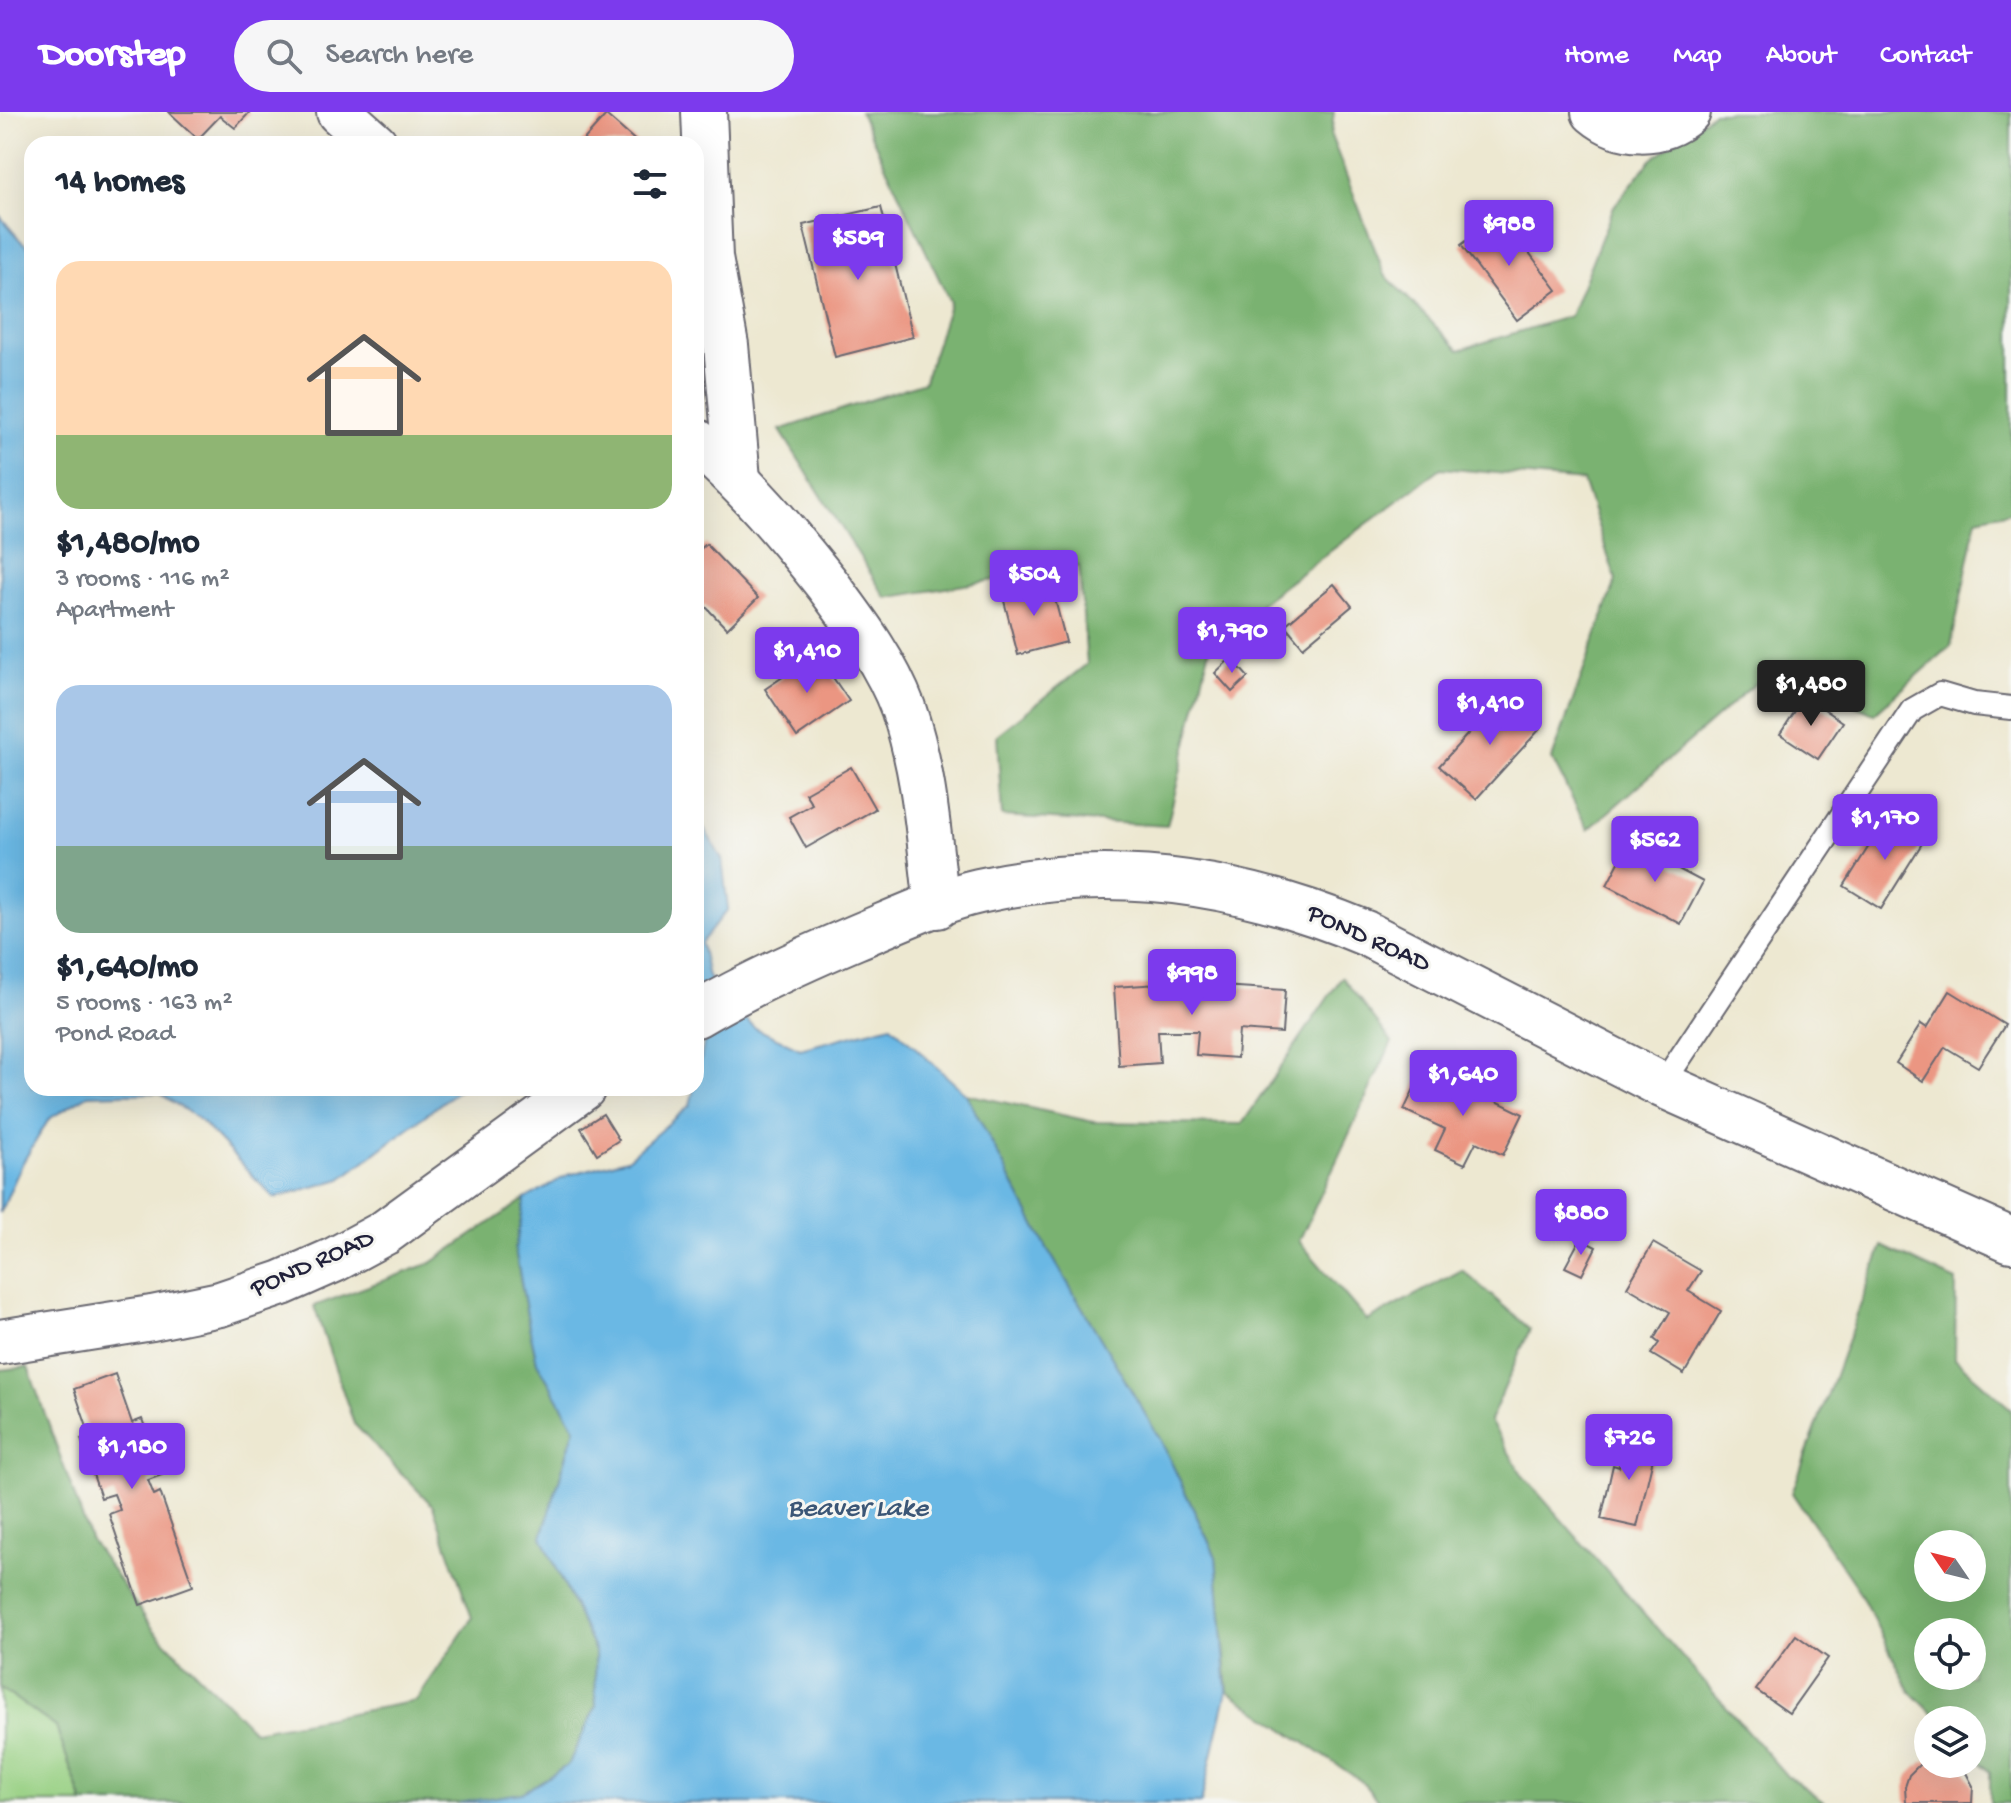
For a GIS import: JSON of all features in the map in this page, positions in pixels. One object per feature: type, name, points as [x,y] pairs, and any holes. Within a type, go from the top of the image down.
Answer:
[{"type":"street","points":[[339,112],[366,136]]},
{"type":"street","points":[[704,112],[710,258],[726,345],[738,479]]},
{"type":"street","points":[[1594,112],[1610,123],[1626,129],[1642,130],[1670,124],[1688,112]]},
{"type":"street","points":[[704,448],[778,522],[860,627],[883,666],[896,693],[915,749],[924,795],[937,906]]},
{"type":"street","name":"POND ROAD","points":[[704,1011],[787,966],[977,891],[1065,876],[1153,878],[1223,887],[1321,915],[1365,933],[1662,1085],[2011,1240]]},
{"type":"street","name":"POND ROAD","points":[[0,1342],[220,1304],[282,1283],[384,1233],[572,1096]]},
{"type":"lane","points":[[1662,1085],[1912,710],[1940,694],[1974,704],[2011,708]]},
{"type":"green space","points":[[860,112],[1334,112],[1331,136],[1385,275],[1459,350],[1570,316],[1614,206],[1651,160],[1714,112],[2011,112],[2011,511],[1977,518],[1951,646],[1874,714],[1772,669],[1588,830],[1552,759],[1616,580],[1583,481],[1441,468],[1212,640],[1167,826],[1002,816],[997,735],[1087,664],[1079,566],[886,598],[780,430],[924,382],[950,302]]},
{"type":"green space","points":[[1342,977],[1392,1042],[1299,1241],[1367,1321],[1462,1270],[1530,1329],[1490,1421],[1523,1476],[1785,1774],[1825,1803],[1380,1803],[1361,1781],[1228,1691],[1216,1557],[1161,1441],[1047,1248],[966,1094],[1094,1122],[1242,1124]]},
{"type":"green space","points":[[525,1199],[515,1249],[529,1326],[537,1362],[575,1428],[542,1537],[595,1651],[596,1707],[568,1765],[522,1793],[459,1803],[83,1803],[56,1727],[0,1688],[0,1370],[28,1367],[90,1539],[154,1630],[254,1731],[416,1701],[472,1618],[433,1506],[354,1424],[314,1306],[431,1263]]},
{"type":"green space","points":[[1882,1246],[1956,1281],[1955,1359],[2011,1409],[2011,1803],[1990,1803],[1990,1772],[1986,1768],[1986,1706],[1925,1706],[1910,1691],[1859,1591],[1792,1493]]},
{"type":"green space","points":[[0,1688],[56,1727],[83,1803],[0,1803]]},
{"type":"water","points":[[0,216],[24,243],[24,1096],[86,1096],[49,1119],[22,1164],[0,1213]]},
{"type":"water","name":"Beaver Lake","points":[[704,829],[722,859],[728,909],[704,939]]},
{"type":"water","name":"Beaver Lake","points":[[704,958],[708,977],[753,1027],[800,1049],[891,1025],[966,1094],[1047,1248],[1161,1441],[1216,1557],[1227,1691],[1201,1803],[459,1803],[522,1793],[568,1765],[596,1707],[595,1651],[542,1537],[575,1428],[537,1362],[529,1326],[515,1249],[525,1199],[568,1175],[627,1159],[690,1105],[692,1096],[704,1096]]},
{"type":"water","points":[[164,1096],[450,1096],[341,1179],[274,1198],[200,1120]]},
{"type":"building","points":[[169,112],[250,112],[235,128],[220,116],[201,136],[195,136]]},
{"type":"building","points":[[606,115],[630,136],[587,136]]},
{"type":"building","points":[[881,207],[913,337],[835,357],[803,225]]},
{"type":"building","points":[[1501,215],[1557,290],[1517,320],[1461,245]]},
{"type":"building","points":[[706,544],[758,598],[727,629],[704,605]]},
{"type":"building","points":[[1050,580],[1066,642],[1018,655],[1002,593]]},
{"type":"building","points":[[1334,584],[1352,606],[1303,647],[1285,625]]},
{"type":"building","points":[[817,654],[849,701],[797,737],[765,689]]},
{"type":"building","points":[[1231,658],[1248,677],[1232,692],[1215,673]]},
{"type":"building","points":[[1503,695],[1540,729],[1476,799],[1439,766]]},
{"type":"building","points":[[1805,696],[1843,722],[1818,759],[1780,734]]},
{"type":"building","points":[[851,767],[875,809],[806,848],[789,817],[812,804],[805,793]]},
{"type":"building","points":[[1889,814],[1926,837],[1881,909],[1844,886]]},
{"type":"building","points":[[1629,843],[1703,882],[1681,924],[1607,885]]},
{"type":"building","points":[[1174,983],[1285,990],[1282,1033],[1239,1030],[1237,1058],[1196,1055],[1198,1031],[1158,1031],[1160,1063],[1119,1066],[1114,987]]},
{"type":"building","points":[[1950,991],[2005,1025],[1978,1067],[1945,1047],[1923,1081],[1896,1063],[1921,1024],[1927,1028]]},
{"type":"building","points":[[1421,1074],[1465,1094],[1468,1087],[1523,1114],[1503,1155],[1476,1142],[1465,1164],[1435,1150],[1445,1129],[1404,1110]]},
{"type":"building","points":[[603,1114],[619,1140],[597,1154],[581,1128]]},
{"type":"building","points":[[1580,1239],[1596,1247],[1582,1275],[1565,1267]]},
{"type":"building","points":[[1653,1243],[1701,1271],[1688,1291],[1721,1311],[1684,1374],[1651,1354],[1659,1343],[1654,1339],[1670,1312],[1627,1287]]},
{"type":"building","points":[[115,1374],[132,1423],[142,1419],[162,1475],[148,1480],[154,1495],[160,1492],[193,1586],[140,1605],[109,1514],[120,1510],[114,1494],[101,1498],[81,1439],[90,1436],[74,1389]]},
{"type":"building","points":[[1627,1435],[1657,1441],[1637,1527],[1601,1519],[1613,1465],[1619,1467]]},
{"type":"building","points":[[1796,1635],[1828,1658],[1789,1713],[1756,1690]]},
{"type":"building","points":[[1914,1770],[1914,1778],[1969,1778],[1973,1786],[1972,1803],[1906,1803],[1905,1787]]}]
